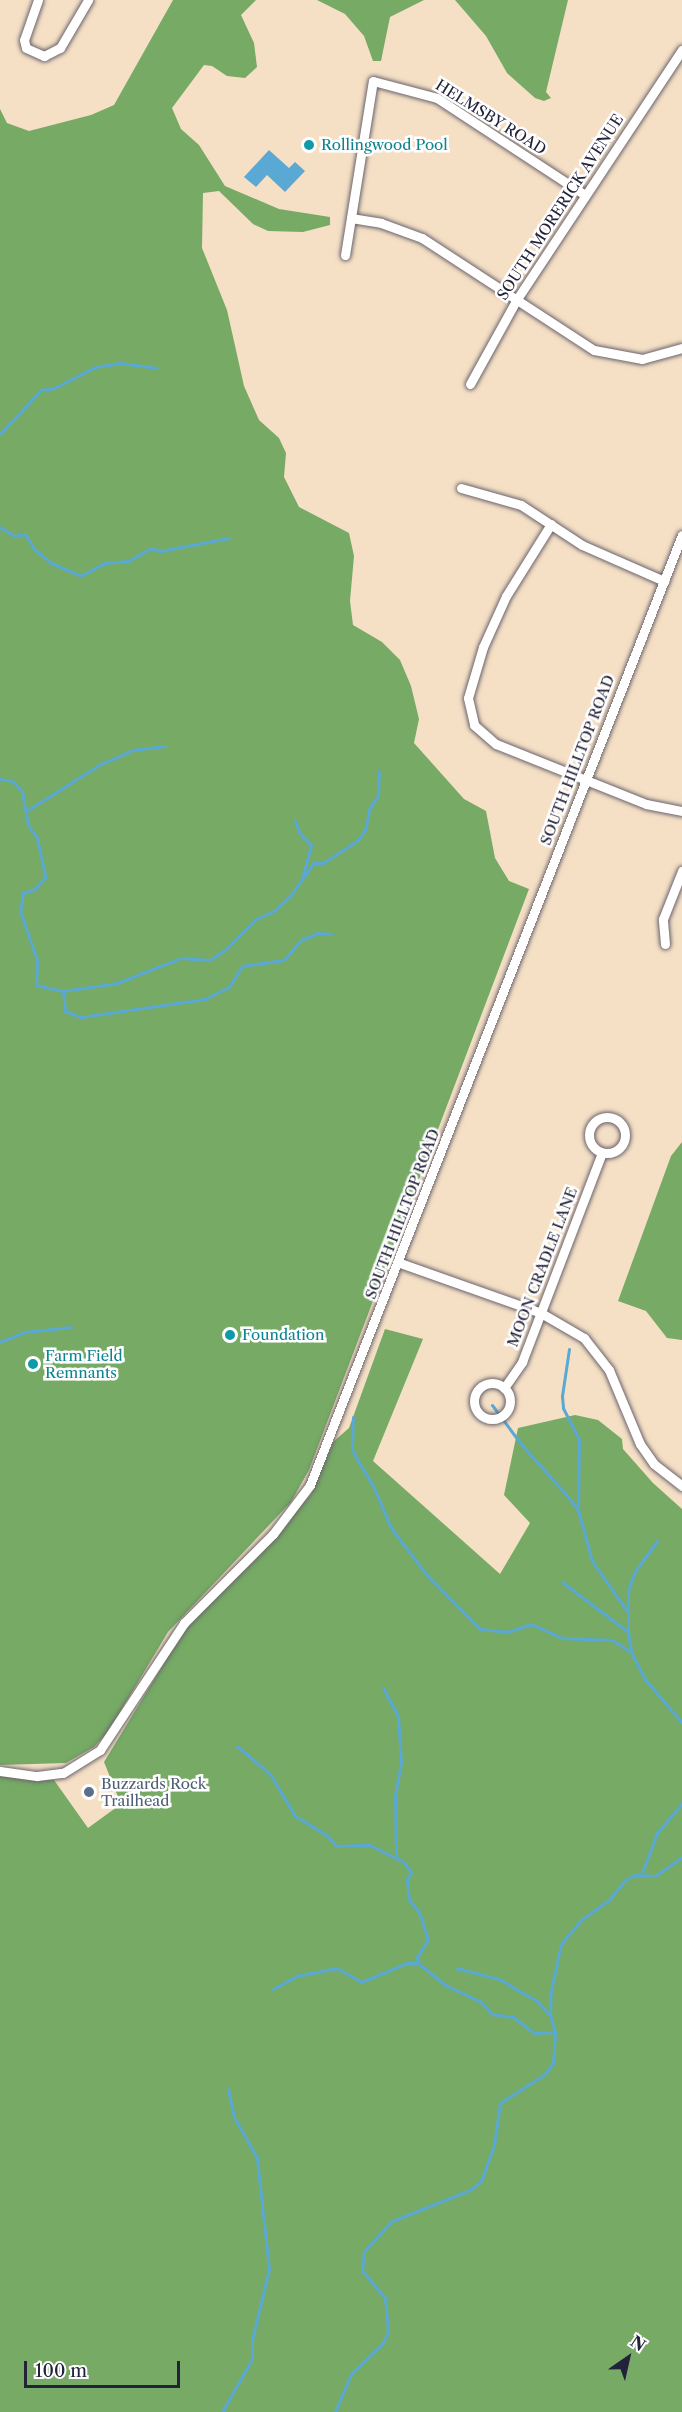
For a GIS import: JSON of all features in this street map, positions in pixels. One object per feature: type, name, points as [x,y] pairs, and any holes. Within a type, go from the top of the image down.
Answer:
[{"type":"street","points":[[38,0],[24,40],[26,48],[44,56],[60,48],[88,0]]},
{"type":"street","name":"SOUTH MORERICK AVENUE","points":[[470,384],[517,298],[585,195],[678,66],[682,50]]},
{"type":"street","name":"HELMSBY ROAD","points":[[351,218],[373,81],[437,98],[585,195]]},
{"type":"street","points":[[345,255],[351,218],[381,223],[422,238],[517,298],[579,343],[610,356],[642,359],[682,348]]},
{"type":"street","points":[[461,488],[507,500],[602,555],[664,581]]},
{"type":"street","points":[[551,524],[493,622],[470,682],[469,711],[474,725],[496,744],[646,804],[682,811]]},
{"type":"street","name":"SOUTH HILLTOP ROAD","points":[[0,1771],[37,1776],[63,1773],[100,1750],[184,1623],[296,1506],[323,1457],[682,535]]},
{"type":"street","points":[[665,944],[663,919],[682,871]]},
{"type":"street","points":[[613,1118],[623,1126],[626,1138],[620,1149],[602,1153],[592,1146],[590,1130],[596,1120],[613,1118]]},
{"type":"street","name":"MOON CRADLE LANE","points":[[504,1388],[522,1362],[602,1153]]},
{"type":"street","points":[[399,1263],[541,1313],[566,1325],[597,1352],[609,1370],[640,1444],[654,1464],[682,1486]]},
{"type":"green space","points":[[173,0],[256,0],[241,15],[254,43],[257,67],[245,78],[227,76],[212,66],[204,65],[172,108],[181,129],[199,145],[225,186],[279,209],[330,217],[330,225],[303,232],[268,231],[253,224],[219,191],[203,193],[202,248],[227,310],[244,386],[259,420],[279,438],[286,453],[284,477],[299,507],[349,533],[354,556],[350,601],[353,625],[382,642],[400,660],[411,686],[419,719],[414,743],[464,799],[486,811],[495,858],[509,881],[529,889],[309,1470],[291,1502],[168,1632],[108,1732],[94,1747],[66,1763],[0,1765],[0,109],[7,123],[29,131],[91,115],[114,105]]},
{"type":"green space","points":[[317,0],[424,0],[390,17],[381,61],[373,61],[364,36],[345,14]]},
{"type":"green space","points":[[455,0],[568,0],[546,92],[551,98],[544,101],[535,98],[507,73],[486,36]]},
{"type":"green space","points":[[682,1142],[682,1340],[667,1338],[646,1311],[618,1301],[671,1156]]},
{"type":"green space","points":[[385,1329],[423,1339],[373,1461],[500,1574],[530,1523],[504,1495],[518,1428],[575,1415],[598,1420],[622,1439],[623,1449],[653,1483],[682,1509],[682,2412],[0,2412],[0,1775],[54,1780],[88,1828],[121,1804],[104,1762],[186,1627],[260,1555],[311,1494],[333,1442],[349,1428]]},
{"type":"water","points":[[269,150],[289,168],[295,162],[305,171],[285,192],[267,175],[256,187],[244,177]]},
{"type":"waterway","points":[[0,434],[41,390],[54,388],[95,367],[121,363],[157,368]]},
{"type":"waterway","points":[[0,527],[14,536],[25,534],[34,549],[51,563],[81,576],[104,563],[128,561],[151,548],[160,551],[229,538]]},
{"type":"waterway","points":[[28,810],[99,765],[132,750],[165,746]]},
{"type":"waterway","points":[[0,779],[12,781],[22,791],[28,825],[37,838],[45,877],[35,889],[23,893],[20,911],[37,960],[36,985],[63,991],[117,983],[181,958],[210,960],[227,948],[256,919],[274,911],[291,895],[313,863],[323,863],[358,840],[365,830],[370,807],[378,796],[379,771]]},
{"type":"waterway","points":[[295,821],[300,834],[311,845],[302,878]]},
{"type":"waterway","points":[[63,991],[65,1011],[81,1017],[205,999],[229,987],[242,966],[284,960],[301,940],[318,933],[332,934]]},
{"type":"waterway","points":[[0,1342],[25,1332],[71,1327]]},
{"type":"waterway","points":[[569,1349],[562,1396],[563,1408],[579,1440],[578,1509]]},
{"type":"waterway","points":[[492,1405],[521,1444],[578,1510],[592,1561],[627,1611]]},
{"type":"waterway","points":[[353,1417],[352,1450],[374,1488],[391,1528],[426,1574],[480,1629],[507,1632],[531,1624],[562,1638],[612,1640],[631,1652]]},
{"type":"waterway","points":[[657,1541],[634,1573],[628,1592],[628,1632],[631,1652],[645,1679],[682,1723]]},
{"type":"waterway","points":[[562,1582],[628,1632]]},
{"type":"waterway","points":[[383,1688],[398,1716],[401,1762],[395,1796],[396,1858]]},
{"type":"waterway","points":[[237,1746],[270,1774],[295,1816],[327,1835],[336,1846],[370,1845],[404,1862],[411,1872],[407,1879],[409,1900],[419,1912],[428,1939],[417,1957],[418,1963]]},
{"type":"waterway","points":[[641,1876],[657,1833],[682,1803]]},
{"type":"waterway","points":[[335,2412],[351,2374],[382,2344],[388,2332],[385,2298],[362,2271],[364,2251],[392,2221],[470,2190],[481,2181],[494,2145],[500,2103],[545,2074],[553,2063],[555,2032],[550,2015],[551,1991],[561,1944],[582,1919],[609,1900],[625,1880],[635,1875],[655,1876],[682,1857]]},
{"type":"waterway","points":[[273,1989],[296,1976],[337,1968],[361,1982],[407,1963],[418,1963],[445,1985],[480,2001],[492,2014],[513,2017],[534,2033],[555,2032]]},
{"type":"waterway","points":[[456,1968],[499,1979],[537,2001],[550,2015]]},
{"type":"waterway","points":[[222,2412],[252,2359],[252,2340],[269,2269],[257,2158],[234,2117],[228,2088]]},
{"type":"place","name":"Rollingwood Pool","points":[[309,145]]},
{"type":"place","name":"Foundation","points":[[230,1335]]},
{"type":"place","name":"Farm Field Remnants","points":[[33,1364]]},
{"type":"place","name":"Buzzards Rock Trailhead","points":[[89,1792]]}]
